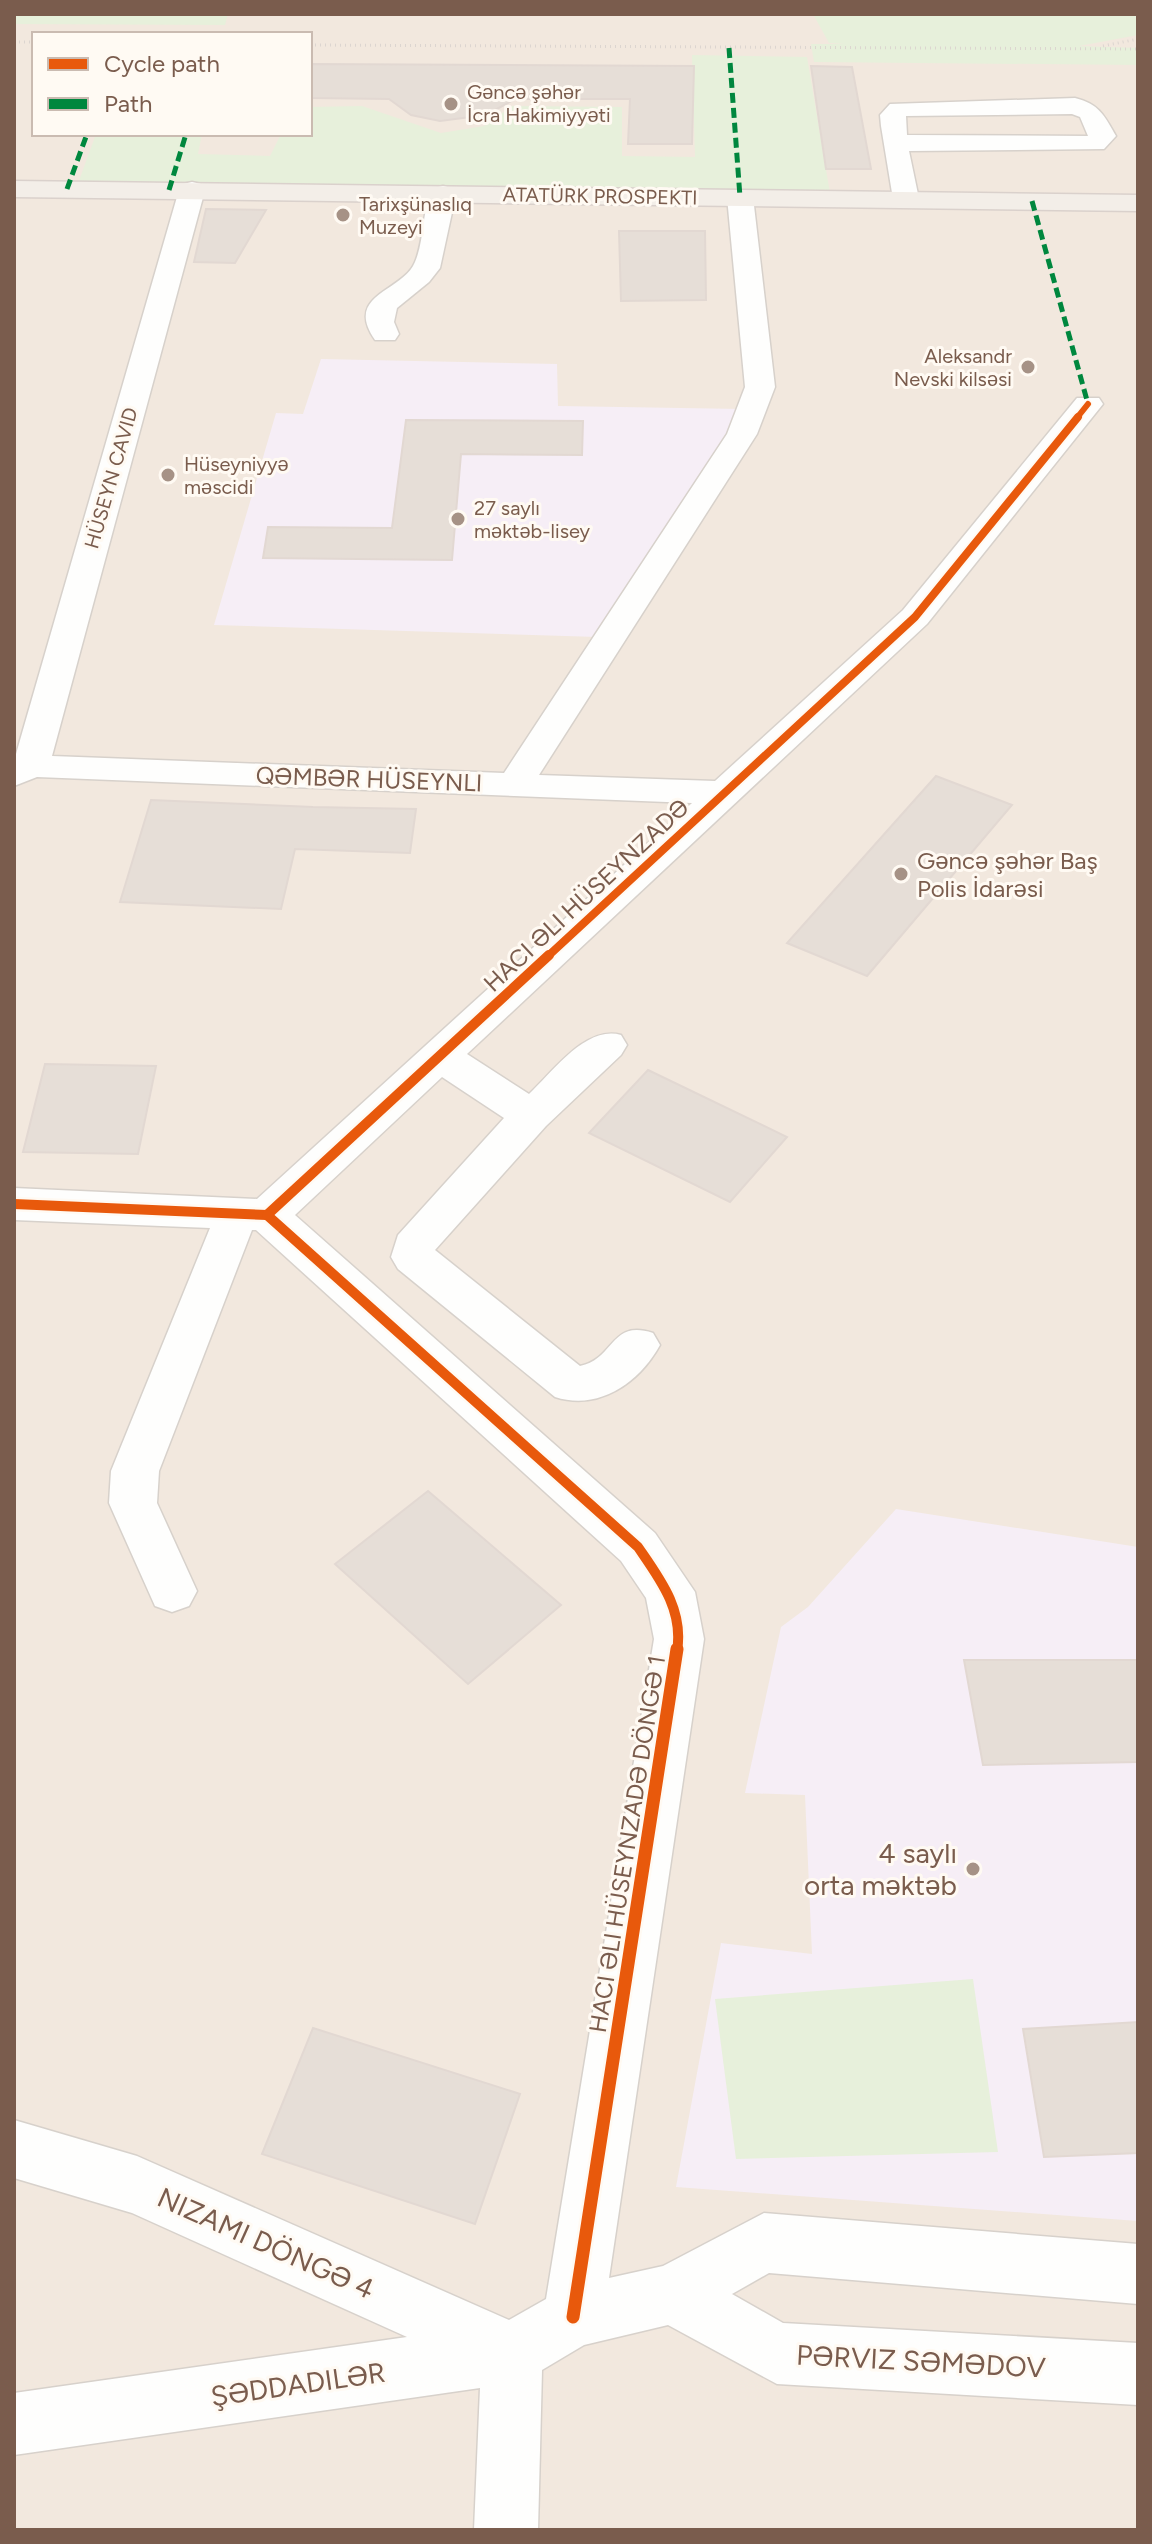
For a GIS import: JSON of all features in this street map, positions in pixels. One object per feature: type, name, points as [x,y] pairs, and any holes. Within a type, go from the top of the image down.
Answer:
[{"type":"main road","name":"ATATÜRK PROSPEKTI","points":[[14,189],[1138,203]]},
{"type":"street","points":[[894,143],[1095,144],[1103,136],[1090,112],[1075,106],[913,106],[893,115],[894,143],[906,199]]},
{"type":"street","name":"HÜSEYN CAVID","points":[[22,771],[192,190]]},
{"type":"street","points":[[385,334],[380,326],[380,309],[394,292],[416,281],[428,266],[443,194]]},
{"type":"street","points":[[514,785],[742,434],[760,387],[740,197]]},
{"type":"street","points":[[172,1591],[133,1503],[131,1489],[135,1471],[252,1215],[441,1056],[915,617],[1088,404]]},
{"type":"street","name":"QƏMBƏR HÜSEYNLI","points":[[22,771],[727,793]]},
{"type":"street","points":[[607,1045],[531,1116],[419,1239],[413,1247],[413,1257],[571,1384],[588,1385],[614,1372],[637,1345]]},
{"type":"street","points":[[441,1056],[531,1116]]},
{"type":"street","points":[[14,1204],[252,1215],[638,1547],[670,1592],[679,1639],[573,2317],[672,2294],[764,2243],[1138,2274]]},
{"type":"street","name":"NIZAMI DÖNGƏ 4","points":[[14,2149],[137,2185],[512,2353]]},
{"type":"street","name":"PƏRVIZ SƏMƏDOV","points":[[672,2294],[777,2353],[1138,2374]]},
{"type":"street","name":"ŞƏDDADILƏR","points":[[14,2424],[512,2353],[573,2317]]},
{"type":"street","points":[[506,2530],[512,2353]]},
{"type":"path","points":[[1090,48],[1138,39]]},
{"type":"path","points":[[312,45],[1138,49]]},
{"type":"shaded area","points":[[14,14],[1138,14],[1138,2530],[14,2530]]},
{"type":"shaded area","name":"27 saylı məktəb-lisey","points":[[321,359],[557,364],[558,406],[742,409],[598,637],[214,625],[276,413],[303,414]]},
{"type":"shaded area","name":"4 saylı orta məktəb","points":[[896,1509],[1138,1547],[1138,2221],[676,2187],[721,1943],[812,1954],[805,1795],[745,1793],[781,1627],[808,1607]]},
{"type":"green space","points":[[14,14],[228,14],[225,25],[14,24]]},
{"type":"green space","points":[[813,14],[1138,14],[1138,35],[1079,46],[1138,48],[1138,65],[814,62],[811,44],[845,44],[829,43]]},
{"type":"green space","points":[[692,55],[807,57],[830,193],[77,186],[95,136],[202,136],[198,154],[270,156],[280,136],[312,136],[312,107],[362,106],[441,133],[484,126],[512,106],[622,107],[622,156],[695,157]]},
{"type":"green space","points":[[973,1979],[998,2152],[736,2159],[715,1999]]},
{"type":"building","name":"Gəncə şəhər İcra Hakimiyyəti","points":[[312,64],[694,66],[692,144],[628,144],[630,99],[515,99],[486,115],[440,121],[411,115],[389,99],[312,98]]},
{"type":"building","points":[[811,66],[852,67],[871,169],[826,169]]},
{"type":"building","points":[[206,209],[266,210],[235,263],[194,262]]},
{"type":"building","points":[[619,231],[705,231],[706,300],[621,301]]},
{"type":"building","points":[[406,420],[583,421],[582,455],[461,454],[452,560],[263,558],[268,527],[392,528]]},
{"type":"building","name":"Gəncə şəhər Baş Polis İdarəsi","points":[[936,776],[1012,805],[867,976],[787,943]]},
{"type":"building","points":[[151,800],[416,809],[410,853],[295,849],[281,909],[120,902]]},
{"type":"building","points":[[45,1064],[156,1066],[138,1154],[23,1152]]},
{"type":"building","points":[[648,1070],[787,1137],[730,1202],[589,1133]]},
{"type":"building","points":[[428,1491],[561,1605],[468,1684],[335,1564]]},
{"type":"building","points":[[964,1660],[1138,1660],[1138,1762],[983,1765]]},
{"type":"building","points":[[1138,2022],[1138,2153],[1044,2157],[1023,2029]]},
{"type":"building","points":[[313,2028],[520,2094],[475,2224],[262,2154]]},
{"type":"marked path","points":[[729,48],[740,197]]},
{"type":"marked path","points":[[67,189],[86,136]]},
{"type":"marked path","points":[[169,190],[185,136]]},
{"type":"marked path","points":[[1032,201],[1088,404]]},
{"type":"cycle path","name":"HACI ƏLI HÜSEYNZADƏ","points":[[14,1204],[267,1215],[915,617],[1088,404]]},
{"type":"cycle path","name":"HACI ƏLI HÜSEYNZADƏ DÖNGƏ 1","points":[[267,1215],[638,1547],[670,1592],[679,1639],[573,2317]]},
{"type":"place","name":"Gəncə şəhər İcra Hakimiyyəti","points":[[451,104]]},
{"type":"place","name":"Tarixşünaslıq Muzeyi","points":[[343,215]]},
{"type":"place","name":"Aleksandr Nevski kilsəsi","points":[[1028,367]]},
{"type":"place","name":"Hüseyniyyə məscidi","points":[[168,475]]},
{"type":"place","name":"27 saylı məktəb-lisey","points":[[458,519]]},
{"type":"place","name":"Gəncə şəhər Baş Polis İdarəsi","points":[[901,874]]},
{"type":"place","name":"4 saylı orta məktəb","points":[[973,1869]]}]
